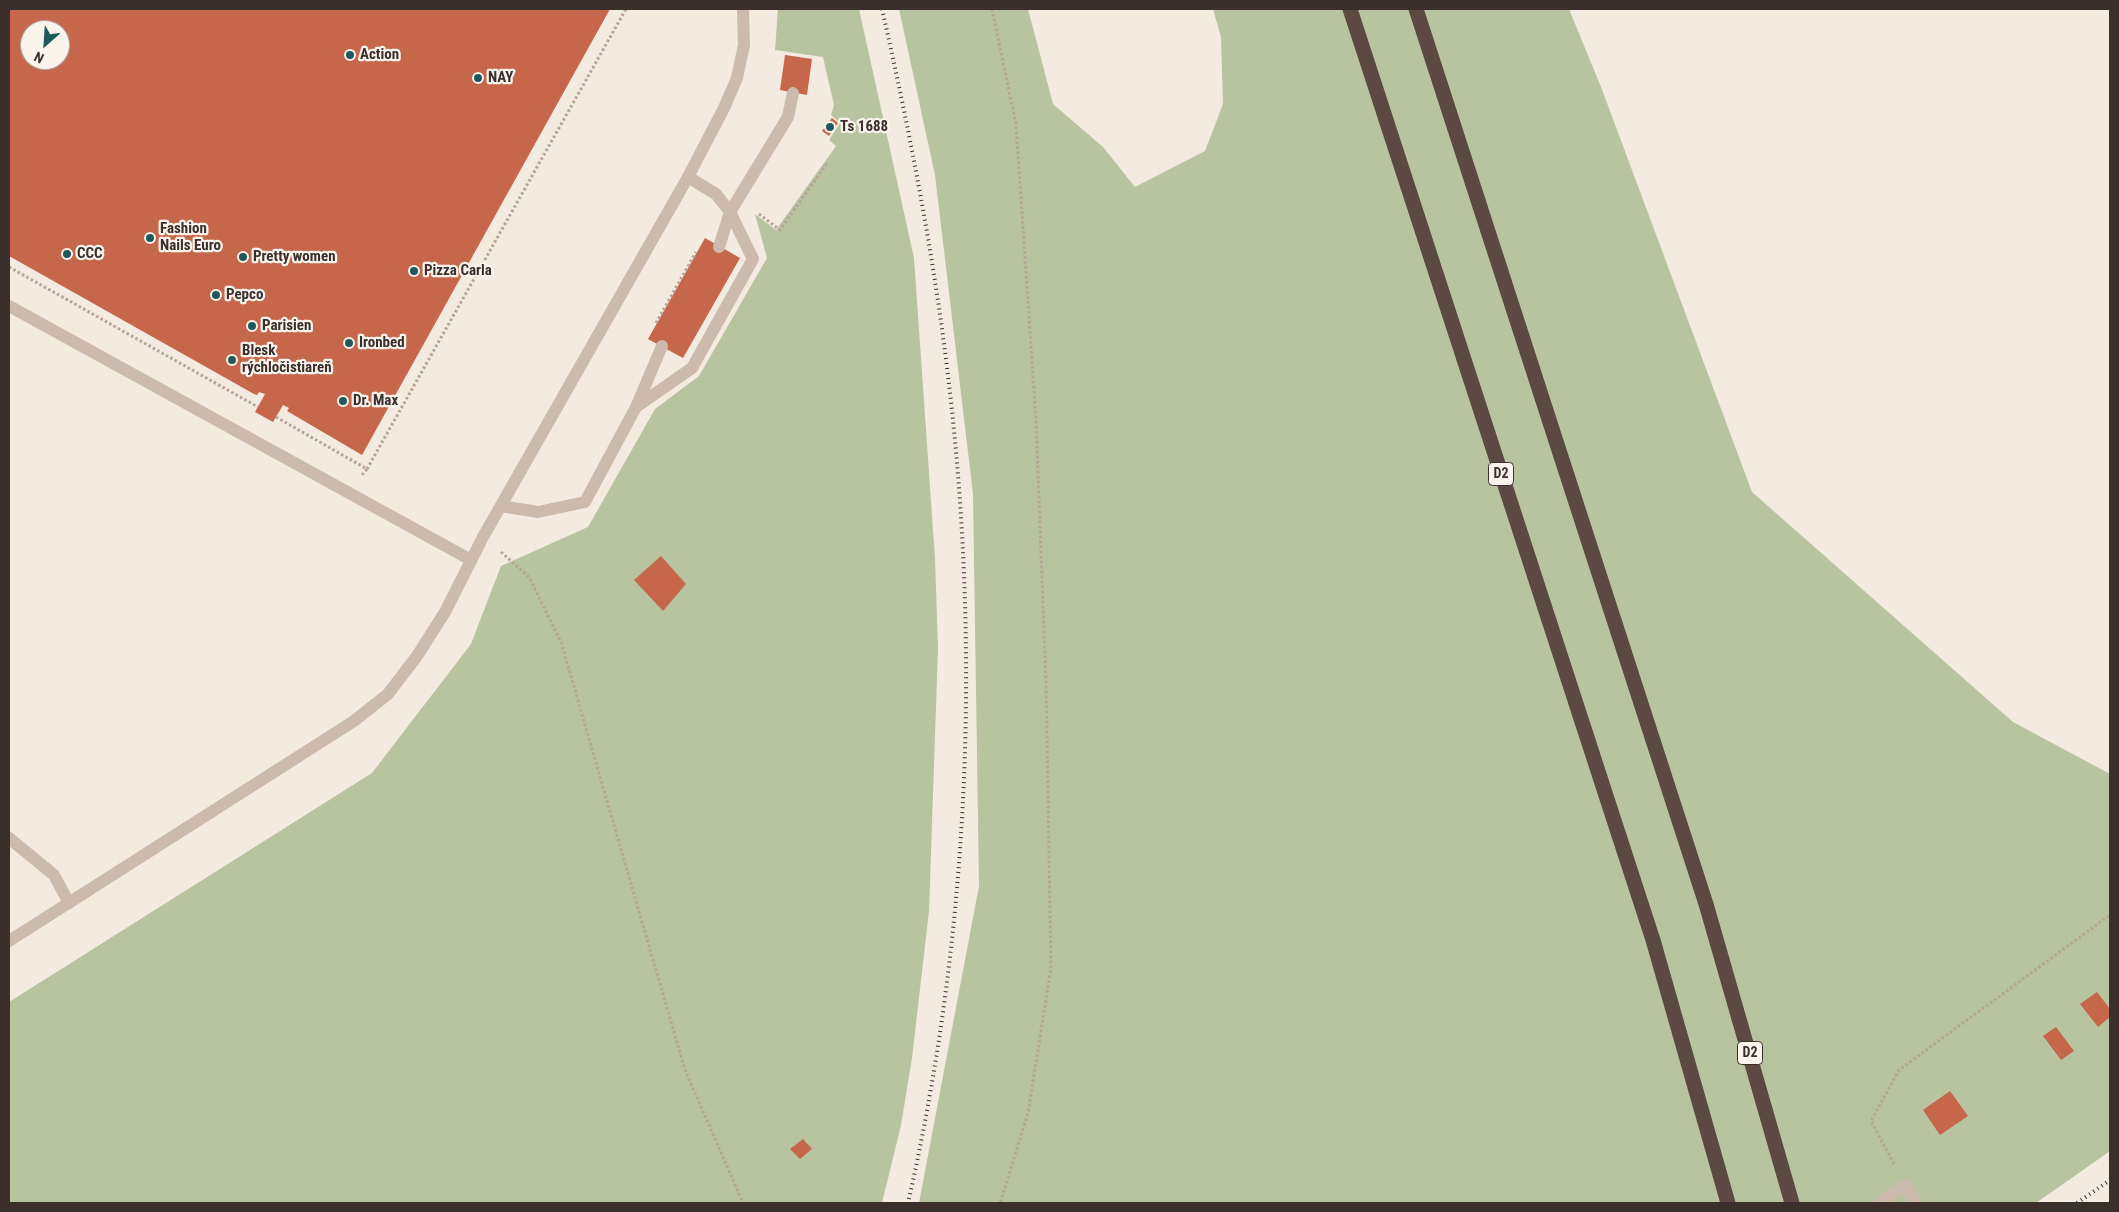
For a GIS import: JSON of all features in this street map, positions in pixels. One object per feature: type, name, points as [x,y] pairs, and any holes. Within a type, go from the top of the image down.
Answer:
[{"type":"highway","name":"D2","points":[[1350,9],[1652,940],[1728,1203]]},
{"type":"highway","name":"D2","points":[[1416,9],[1706,904],[1792,1203]]},
{"type":"street","points":[[9,941],[354,721],[388,694],[417,656],[441,619],[483,537],[688,177],[724,108],[737,78],[744,45],[743,9]]},
{"type":"street","points":[[720,246],[730,212],[788,117],[793,92]]},
{"type":"street","points":[[636,406],[692,368],[753,259],[730,212],[716,194],[688,177]]},
{"type":"street","points":[[9,306],[471,560]]},
{"type":"street","points":[[501,506],[538,512],[585,502],[636,406],[662,346]]},
{"type":"street","points":[[9,838],[54,875],[69,903]]},
{"type":"street","points":[[1879,1203],[1905,1185],[1916,1203]]},
{"type":"path","points":[[348,494],[367,469],[626,9]]},
{"type":"path","points":[[992,9],[1016,124],[1036,421],[1046,673],[1051,968],[1028,1113],[1000,1203]]},
{"type":"path","points":[[730,212],[758,213],[780,230],[828,162]]},
{"type":"path","points":[[9,267],[258,407]]},
{"type":"path","points":[[276,417],[367,469]]},
{"type":"path","points":[[483,537],[529,577],[560,642],[685,1070],[743,1203]]},
{"type":"path","points":[[1905,1185],[1871,1121],[1899,1070],[2110,915]]},
{"type":"green space","points":[[778,9],[859,9],[914,258],[935,559],[938,648],[929,911],[912,1058],[901,1125],[882,1203],[9,1203],[9,1002],[372,773],[471,644],[501,566],[588,527],[655,409],[699,376],[767,258],[755,214],[776,230],[836,146],[829,140],[840,123],[831,115],[834,105],[823,57],[775,50]]},
{"type":"green space","points":[[899,9],[1028,9],[1053,104],[1103,147],[1135,187],[1205,151],[1223,104],[1221,37],[1213,9],[1569,9],[1601,87],[1752,492],[2013,722],[2110,774],[2110,1151],[2036,1203],[919,1203],[979,886],[973,494],[935,175]]},
{"type":"building","points":[[9,9],[610,9],[362,455],[287,411],[289,408],[283,405],[273,422],[255,412],[265,394],[259,392],[257,395],[9,256]]},
{"type":"building","points":[[785,55],[812,59],[807,95],[780,90]]},
{"type":"building","name":"Ts 1688","points":[[832,118],[838,123],[829,136],[822,131]]},
{"type":"building","points":[[705,238],[740,258],[683,358],[648,339]]},
{"type":"building","points":[[661,556],[686,584],[663,611],[634,580]]},
{"type":"building","points":[[2097,992],[2110,1009],[2110,1017],[2098,1027],[2080,1004]]},
{"type":"building","points":[[2056,1027],[2074,1051],[2061,1060],[2043,1036]]},
{"type":"building","points":[[1950,1091],[1968,1116],[1940,1135],[1923,1110]]},
{"type":"building","points":[[803,1139],[812,1149],[800,1159],[790,1149]]},
{"type":"railway","points":[[882,9],[917,178],[945,348],[957,463],[966,649],[961,835],[953,928],[942,1020],[927,1112],[908,1203]]},
{"type":"railway","points":[[2077,1203],[2110,1180]]},
{"type":"place","name":"Action","points":[[350,55]]},
{"type":"place","name":"NAY","points":[[478,78]]},
{"type":"place","name":"Ts 1688","points":[[830,127]]},
{"type":"place","name":"Fashion Nails Euro","points":[[150,238]]},
{"type":"place","name":"CCC","points":[[67,254]]},
{"type":"place","name":"Pretty women","points":[[243,257]]},
{"type":"place","name":"Pizza Carla","points":[[414,271]]},
{"type":"place","name":"Pepco","points":[[216,295]]},
{"type":"place","name":"Parisien","points":[[252,326]]},
{"type":"place","name":"Ironbed","points":[[349,343]]},
{"type":"place","name":"Blesk rýchločistiareň","points":[[232,360]]},
{"type":"place","name":"Dr. Max","points":[[343,401]]}]
